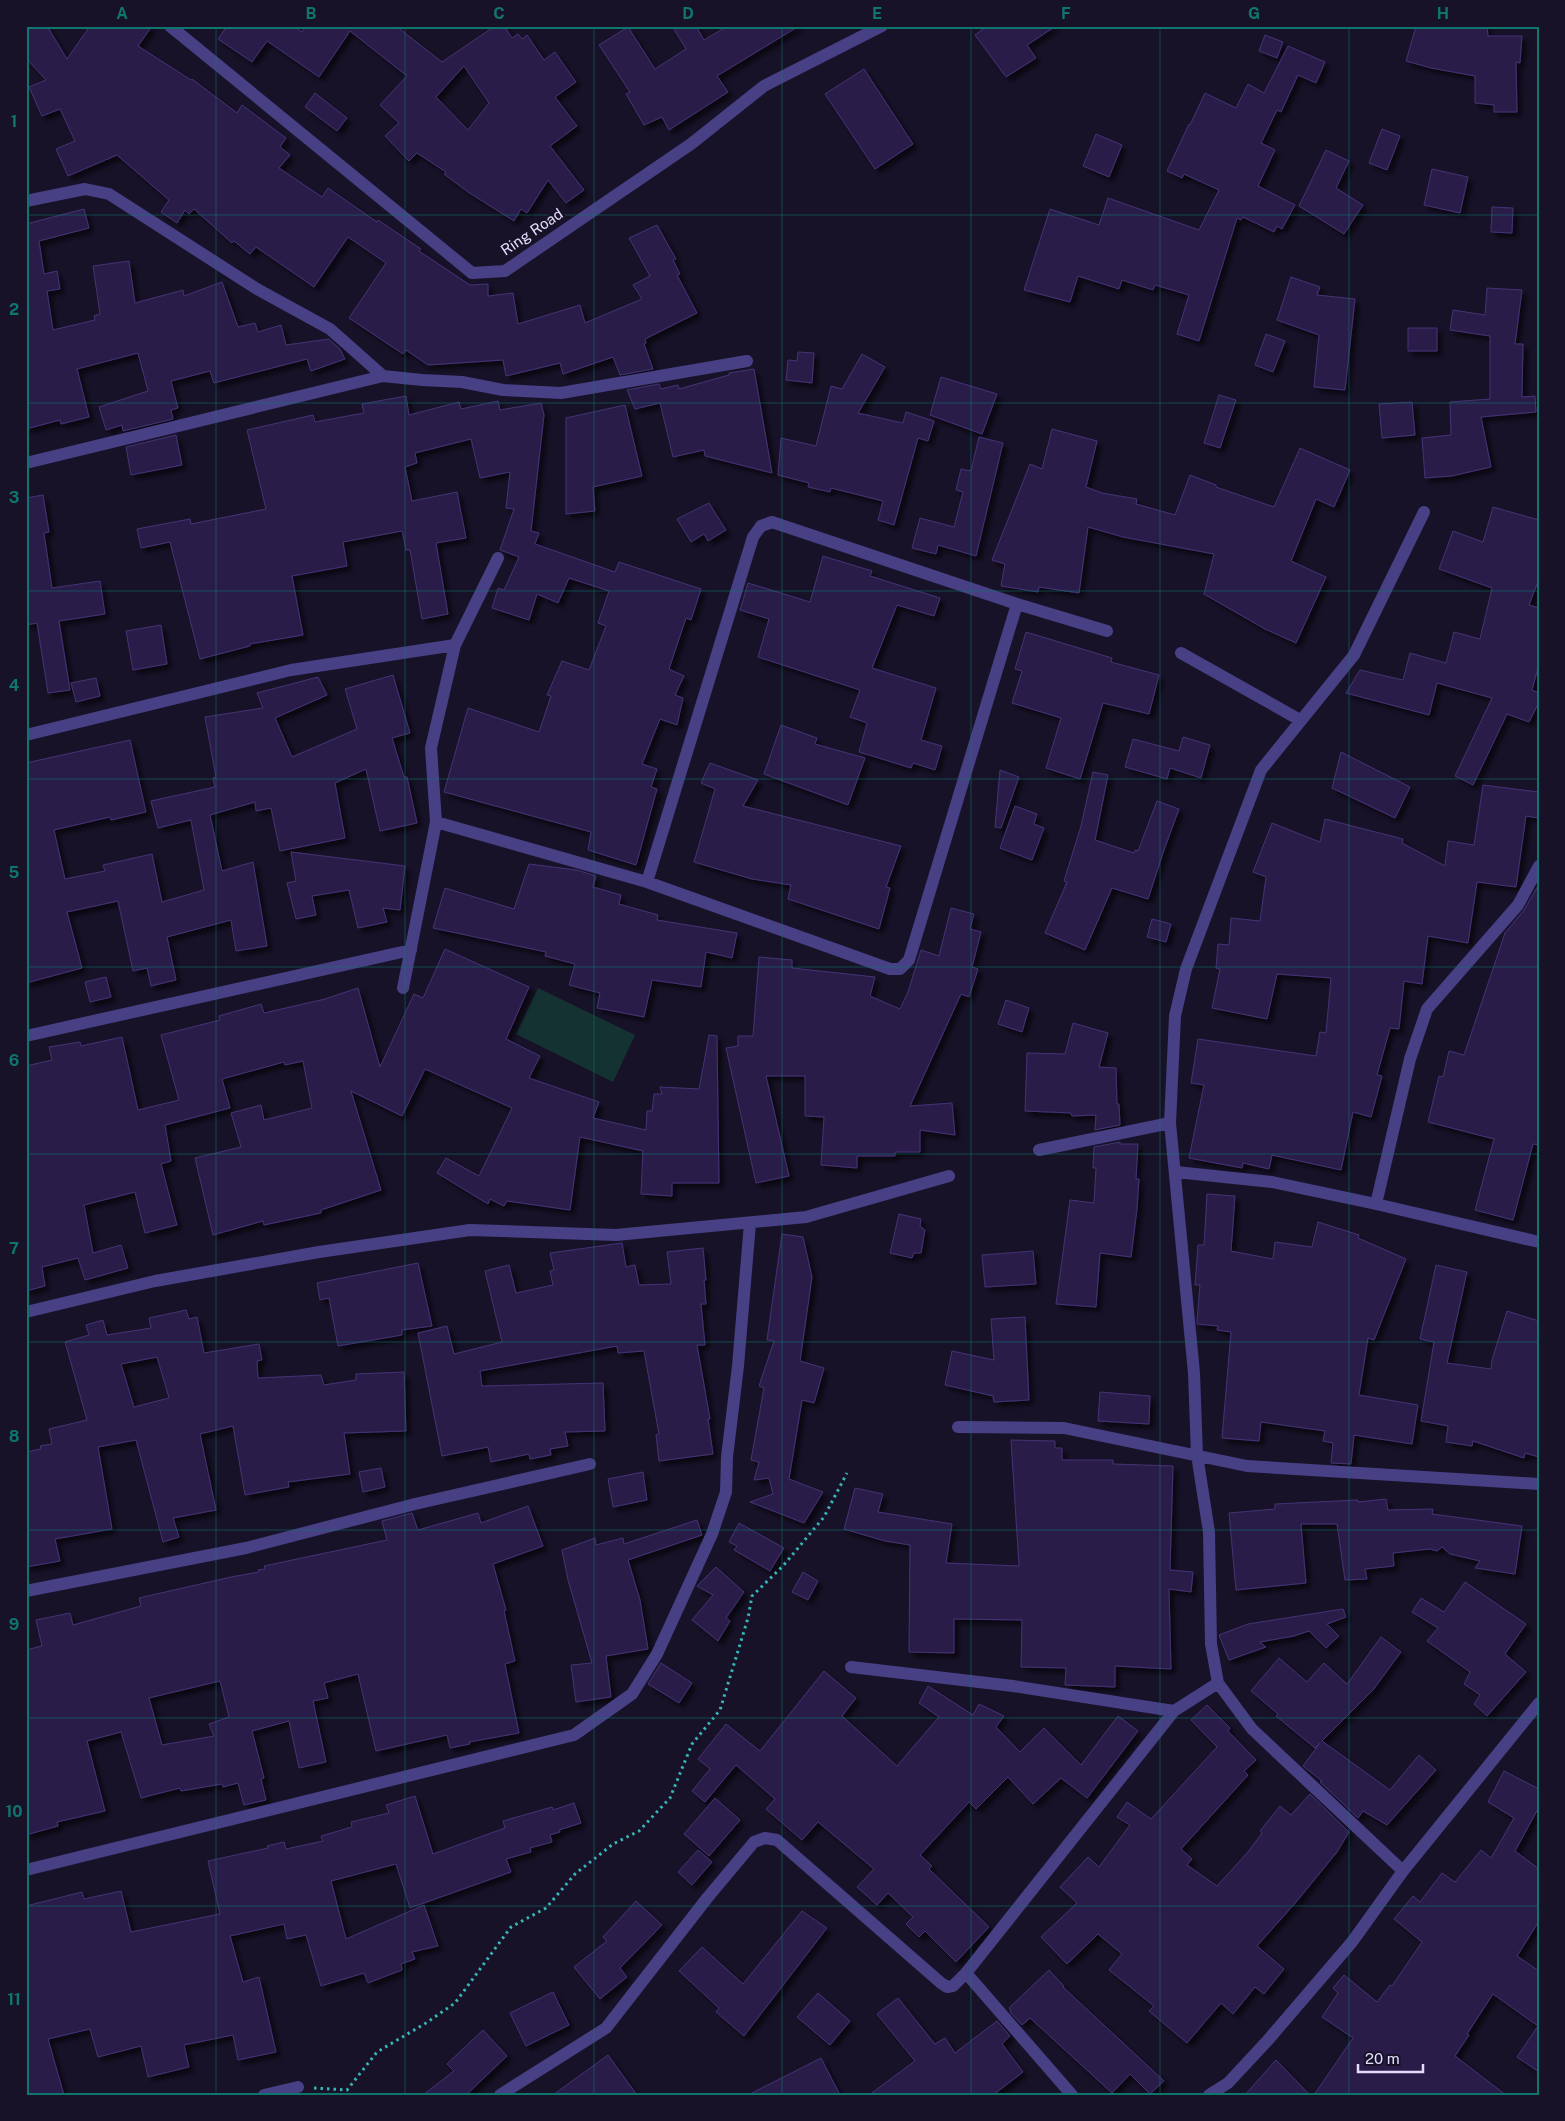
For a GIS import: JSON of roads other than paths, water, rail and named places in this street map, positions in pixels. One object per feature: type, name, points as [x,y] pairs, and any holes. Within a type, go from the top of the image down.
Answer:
[{"type":"street","name":"Ring Road","points":[[170,26],[472,272],[505,271],[691,144],[764,86],[882,26]]},
{"type":"street","points":[[26,201],[85,189],[109,194],[257,289],[330,329],[383,376]]},
{"type":"street","points":[[26,463],[383,376],[462,382],[503,390],[561,393],[747,361]]},
{"type":"street","points":[[1403,1871],[1252,1729],[1218,1683],[1210,1644],[1209,1532],[1197,1456],[1194,1373],[1170,1123],[1174,1016],[1186,969],[1261,770],[1354,655],[1424,512]]},
{"type":"street","points":[[647,882],[753,537],[761,526],[772,522],[1017,604],[1107,630]]},
{"type":"street","points":[[403,988],[436,822],[431,748],[455,645],[498,558]]},
{"type":"street","points":[[436,822],[647,882],[890,969],[900,969],[909,960],[1017,604]]},
{"type":"street","points":[[26,735],[290,670],[455,645]]},
{"type":"street","points":[[1181,653],[1300,720]]},
{"type":"street","points":[[1376,1204],[1410,1059],[1426,1010],[1518,905],[1539,866]]},
{"type":"street","points":[[26,1036],[411,950]]},
{"type":"street","points":[[1039,1150],[1170,1123]]},
{"type":"street","points":[[1176,1172],[1272,1182],[1539,1242]]},
{"type":"street","points":[[26,1312],[155,1282],[319,1252],[470,1230],[616,1235],[806,1217],[949,1176]]},
{"type":"street","points":[[26,1870],[574,1735],[632,1694],[660,1645],[712,1534],[726,1492],[727,1457],[738,1366],[750,1223]]},
{"type":"street","points":[[958,1427],[1064,1428],[1247,1466],[1539,1484]]},
{"type":"street","points":[[26,1591],[246,1548],[415,1504],[590,1464]]},
{"type":"street","points":[[851,1667],[1013,1686],[1174,1711]]},
{"type":"street","points":[[500,2095],[606,2028],[742,1856],[754,1842],[765,1838],[777,1840],[941,1982],[947,1986],[953,1986],[966,1973],[1174,1711],[1218,1683]]},
{"type":"street","points":[[1209,2095],[1228,2083],[1352,1942],[1403,1871],[1539,1703]]},
{"type":"street","points":[[966,1973],[1072,2095]]},
{"type":"street","points":[[264,2095],[298,2087]]}]
